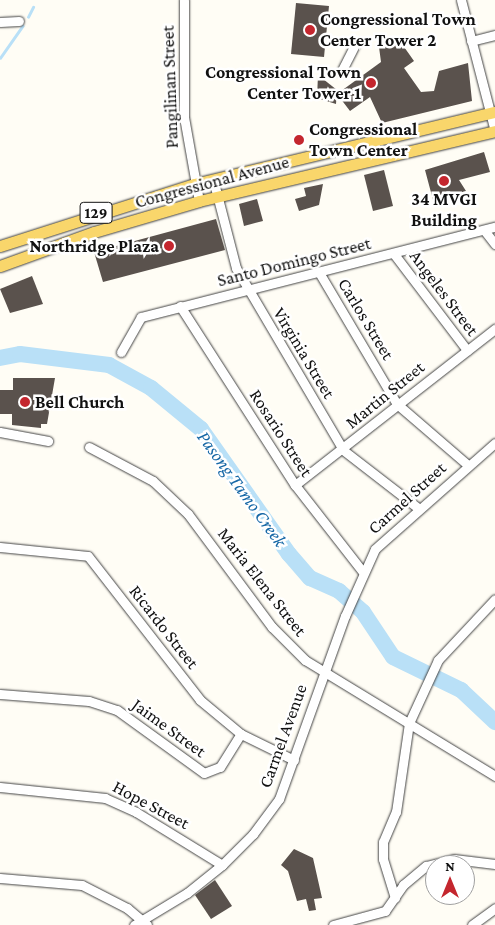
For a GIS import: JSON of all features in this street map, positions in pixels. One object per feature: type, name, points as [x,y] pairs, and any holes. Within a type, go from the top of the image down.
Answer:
[{"type":"main road","name":"Congressional Avenue","points":[[0,246],[194,184],[493,112]]},
{"type":"main road","name":"Congressional Avenue","points":[[0,266],[94,232],[199,201],[495,131]]},
{"type":"street","name":"Pangilinan Street","points":[[184,0],[184,117],[194,184],[199,201]]},
{"type":"street","points":[[461,0],[476,39],[493,112],[495,131]]},
{"type":"street","points":[[0,22],[19,21]]},
{"type":"street","points":[[476,39],[495,35]]},
{"type":"street","points":[[341,72],[356,44]]},
{"type":"street","name":"Virginia Street","points":[[213,179],[236,268],[343,450],[418,508]]},
{"type":"street","name":"Santo Domingo Street","points":[[121,352],[136,320],[180,306],[320,274],[495,227]]},
{"type":"street","points":[[484,230],[495,244]]},
{"type":"street","name":"Angeles Street","points":[[394,254],[467,350]]},
{"type":"street","name":"Carlos Street","points":[[320,274],[397,404],[468,465]]},
{"type":"street","name":"Rosario Street","points":[[180,306],[295,486],[363,572]]},
{"type":"street","name":"Martin Street","points":[[295,486],[343,450],[397,404],[495,329]]},
{"type":"street","points":[[0,432],[48,441]]},
{"type":"street","name":"Carmel Street","points":[[345,616],[354,592],[375,549],[418,508],[495,443]]},
{"type":"street","name":"Maria Elena Street","points":[[89,447],[153,481],[188,514],[272,627],[305,660],[495,776]]},
{"type":"street","name":"Ricardo Street","points":[[0,546],[88,556],[200,700],[241,734],[294,760]]},
{"type":"street","points":[[395,898],[384,859],[384,842],[396,812],[409,723],[427,689],[438,660],[495,600]]},
{"type":"street","name":"Carmel Avenue","points":[[141,923],[187,893],[222,865],[253,834],[279,799],[323,672],[345,616]]},
{"type":"street","name":"Jaime Street","points":[[0,694],[89,701],[116,710],[204,773],[220,767],[241,734]]},
{"type":"street","name":"Hope Street","points":[[0,787],[105,798],[136,812],[222,865]]},
{"type":"street","points":[[333,925],[372,917],[385,911],[402,885],[426,866],[454,859],[495,864]]},
{"type":"street","points":[[0,878],[82,885],[118,903],[141,923]]},
{"type":"street","points":[[472,925],[495,908]]},
{"type":"building","name":"Congressional Town Center Tower 2","points":[[296,3],[329,6],[324,57],[291,54]]},
{"type":"building","points":[[392,39],[402,44],[414,61],[404,68],[421,92],[434,91],[439,71],[468,63],[472,101],[382,123],[370,97],[350,111],[337,94],[381,62],[379,47]]},
{"type":"building","points":[[318,75],[337,90],[336,104],[317,98]]},
{"type":"building","points":[[484,152],[490,172],[459,180],[466,191],[433,200],[425,170]]},
{"type":"building","points":[[384,170],[393,206],[373,211],[364,175]]},
{"type":"building","points":[[323,184],[319,205],[299,211],[295,199],[306,196],[304,188]]},
{"type":"building","points":[[257,199],[263,221],[244,226],[239,204]]},
{"type":"building","name":"Northridge Plaza","points":[[216,219],[225,250],[103,282],[94,252]]},
{"type":"building","points":[[32,276],[43,304],[10,313],[0,289]]},
{"type":"building","name":"Bell Church","points":[[13,378],[55,378],[47,424],[41,424],[41,428],[12,425],[12,414],[0,414],[0,390],[13,390]]},
{"type":"building","points":[[294,849],[313,858],[322,898],[314,899],[316,910],[309,911],[306,899],[297,901],[288,871],[281,865]]},
{"type":"building","points":[[215,880],[232,906],[211,919],[195,895]]},
{"type":"waterway","points":[[28,17],[33,7]]},
{"type":"waterway","points":[[0,58],[22,26]]},
{"type":"waterway","name":"Pasong Tamo Creek","points":[[0,358],[20,354],[109,365],[151,388],[201,429],[289,554],[310,578],[339,591],[363,612],[393,657],[461,690],[495,722]]},
{"type":"place","name":"Congressional Town Center Tower 2","points":[[310,30]]},
{"type":"place","name":"Congressional Town Center Tower 1","points":[[371,83]]},
{"type":"place","name":"Congressional Town Center","points":[[299,140]]},
{"type":"place","name":"34 MVGI Building","points":[[444,181]]},
{"type":"place","name":"Northridge Plaza","points":[[169,246]]},
{"type":"place","name":"Bell Church","points":[[25,402]]}]
